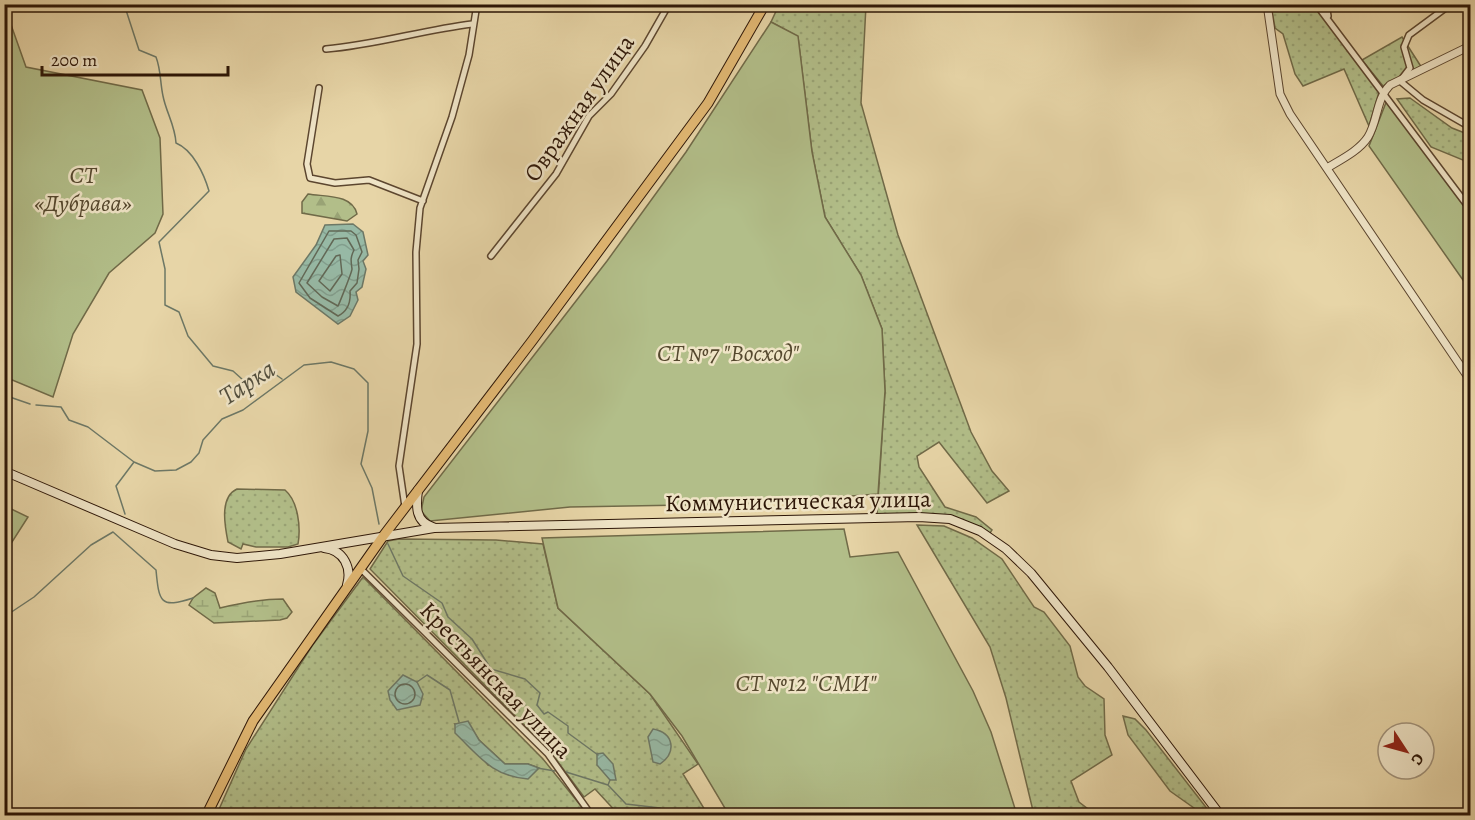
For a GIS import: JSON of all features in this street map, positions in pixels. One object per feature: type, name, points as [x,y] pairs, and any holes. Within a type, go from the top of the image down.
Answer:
[{"type":"main road","points":[[206,816],[253,721],[347,586],[364,571],[384,535],[708,103],[765,4]]},
{"type":"main road","points":[[4,471],[115,520],[195,551],[245,558],[328,548],[343,558],[350,574],[347,586]]},
{"type":"main road","points":[[418,490],[417,504],[421,521],[434,528]]},
{"type":"main road","name":"Коммунистическая улица","points":[[308,549],[434,528],[919,516],[943,518],[963,524],[1006,549],[1031,573],[1108,667],[1221,816]]},
{"type":"street","points":[[405,507],[399,466],[417,344],[416,252],[423,201],[453,117],[469,55],[472,24],[477,4]]},
{"type":"street","name":"Овражная улица","points":[[490,256],[556,174],[589,116],[611,94],[645,46],[669,4]]},
{"type":"street","points":[[1267,4],[1280,94],[1290,114],[1470,380]]},
{"type":"street","points":[[1316,4],[1384,91],[1470,209]]},
{"type":"street","points":[[1326,4],[1328,18]]},
{"type":"street","points":[[1400,81],[1410,68],[1404,47],[1409,34],[1452,4]]},
{"type":"street","points":[[326,49],[375,44],[429,31],[472,24]]},
{"type":"street","points":[[1326,168],[1355,150],[1368,137],[1384,91],[1470,46]]},
{"type":"street","points":[[1400,81],[1423,100],[1470,127]]},
{"type":"street","points":[[319,88],[307,164],[309,178],[334,183],[369,180],[423,201]]},
{"type":"street","name":"Крестьянская улица","points":[[364,571],[548,754],[592,816]]},
{"type":"green space","name":"СТ «Дубрава»","points":[[4,5],[26,67],[142,90],[160,138],[163,214],[155,233],[109,273],[73,334],[53,397],[5,377]]},
{"type":"green space","points":[[779,5],[866,5],[861,103],[898,235],[971,432],[992,471],[1009,491],[987,503],[939,442],[917,456],[919,467],[945,507],[976,517],[992,530],[990,533],[959,520],[877,515],[885,391],[882,329],[861,275],[825,217],[812,152],[798,37],[771,22]]},
{"type":"green space","points":[[1271,5],[1319,5],[1379,92],[1369,126],[1344,69],[1303,86],[1295,74],[1283,34],[1275,28]]},
{"type":"green space","name":"СТ №7 \"Восход\"","points":[[771,22],[798,36],[812,152],[825,217],[861,275],[882,329],[885,391],[878,494],[742,504],[570,507],[430,521],[421,511],[424,497],[607,261],[686,152]]},
{"type":"green space","points":[[1402,37],[1422,68],[1383,86],[1362,60]]},
{"type":"green space","points":[[1410,98],[1452,128],[1470,135],[1470,163],[1431,147],[1397,99]]},
{"type":"green space","points":[[1387,100],[1470,214],[1470,290],[1369,146]]},
{"type":"green space","points":[[308,194],[344,200],[350,203],[357,214],[347,221],[302,213],[302,202]]},
{"type":"green space","points":[[237,489],[285,490],[293,501],[298,515],[298,544],[288,547],[256,547],[243,544],[241,549],[228,542],[225,505],[231,493]]},
{"type":"green space","points":[[5,506],[28,517],[5,553]]},
{"type":"green space","points":[[917,525],[944,526],[972,538],[1002,559],[1034,607],[1044,612],[1070,646],[1078,677],[1085,686],[1104,699],[1105,735],[1112,755],[1071,781],[1079,802],[1096,815],[1034,815],[1006,698],[990,647]]},
{"type":"green space","name":"СТ №12 \"СМИ\"","points":[[844,529],[850,557],[898,552],[973,691],[991,732],[1017,815],[729,815],[682,736],[650,694],[558,608],[542,538]]},
{"type":"green space","points":[[399,539],[496,540],[543,544],[558,608],[650,694],[698,764],[683,774],[708,815],[619,815],[595,789],[584,797],[549,750],[370,569],[388,541]]},
{"type":"green space","points":[[363,577],[543,759],[581,806],[585,815],[216,816],[246,749],[312,646]],"holes":[[[455,724],[469,725],[479,740],[505,764],[528,764],[539,768],[488,765]]]},
{"type":"green space","points":[[206,588],[215,593],[220,608],[283,599],[292,612],[287,618],[280,620],[214,623],[189,605],[193,598]]},
{"type":"green space","points":[[1123,716],[1135,719],[1146,730],[1212,815],[1204,815],[1170,791],[1128,735]]},
{"type":"water","points":[[353,224],[363,232],[368,255],[363,261],[366,269],[362,287],[356,292],[358,300],[350,316],[338,324],[296,292],[293,277],[316,245],[325,225]]},
{"type":"water","points":[[403,675],[417,682],[423,694],[420,705],[397,710],[390,700],[388,691]]},
{"type":"water","points":[[468,721],[479,740],[505,764],[528,764],[539,768],[528,779],[505,774],[487,764],[455,733],[455,724]]},
{"type":"water","points":[[653,729],[665,734],[671,744],[669,754],[660,764],[653,762],[648,737]]},
{"type":"water","points":[[603,753],[613,764],[616,780],[610,780],[597,765],[597,754]]},
{"type":"waterway","points":[[124,4],[139,50],[156,57],[163,96],[176,143],[193,157],[209,191],[159,242],[165,269],[165,305],[179,312],[188,336],[213,366],[233,371],[243,380],[272,372],[282,379]]},
{"type":"waterway","name":"Тарка","points":[[36,405],[61,407],[69,420],[88,427],[134,462],[155,471],[176,470],[191,462],[199,453],[203,440],[222,419],[243,410],[304,365],[331,362],[354,369],[368,383],[368,431],[361,464],[372,488],[379,524]]},
{"type":"waterway","name":"Тарка","points":[[4,395],[30,404]]},
{"type":"waterway","points":[[125,514],[116,486],[134,462]]},
{"type":"waterway","points":[[4,617],[34,597],[91,545],[113,532],[156,570],[158,589],[163,600],[174,603],[193,598]]},
{"type":"waterway","name":"Тарка","points":[[388,544],[403,576],[442,603],[448,617],[472,639],[491,669],[525,679],[540,693],[537,705],[544,714],[548,712],[568,726],[568,733],[598,755]]},
{"type":"waterway","points":[[417,682],[427,675],[450,690],[459,722]]},
{"type":"waterway","points":[[537,768],[555,771]]},
{"type":"waterway","points":[[566,772],[608,785]]},
{"type":"waterway","name":"Тарка","points":[[610,780],[608,785],[626,804],[660,808],[676,815],[694,813],[697,816]]}]
